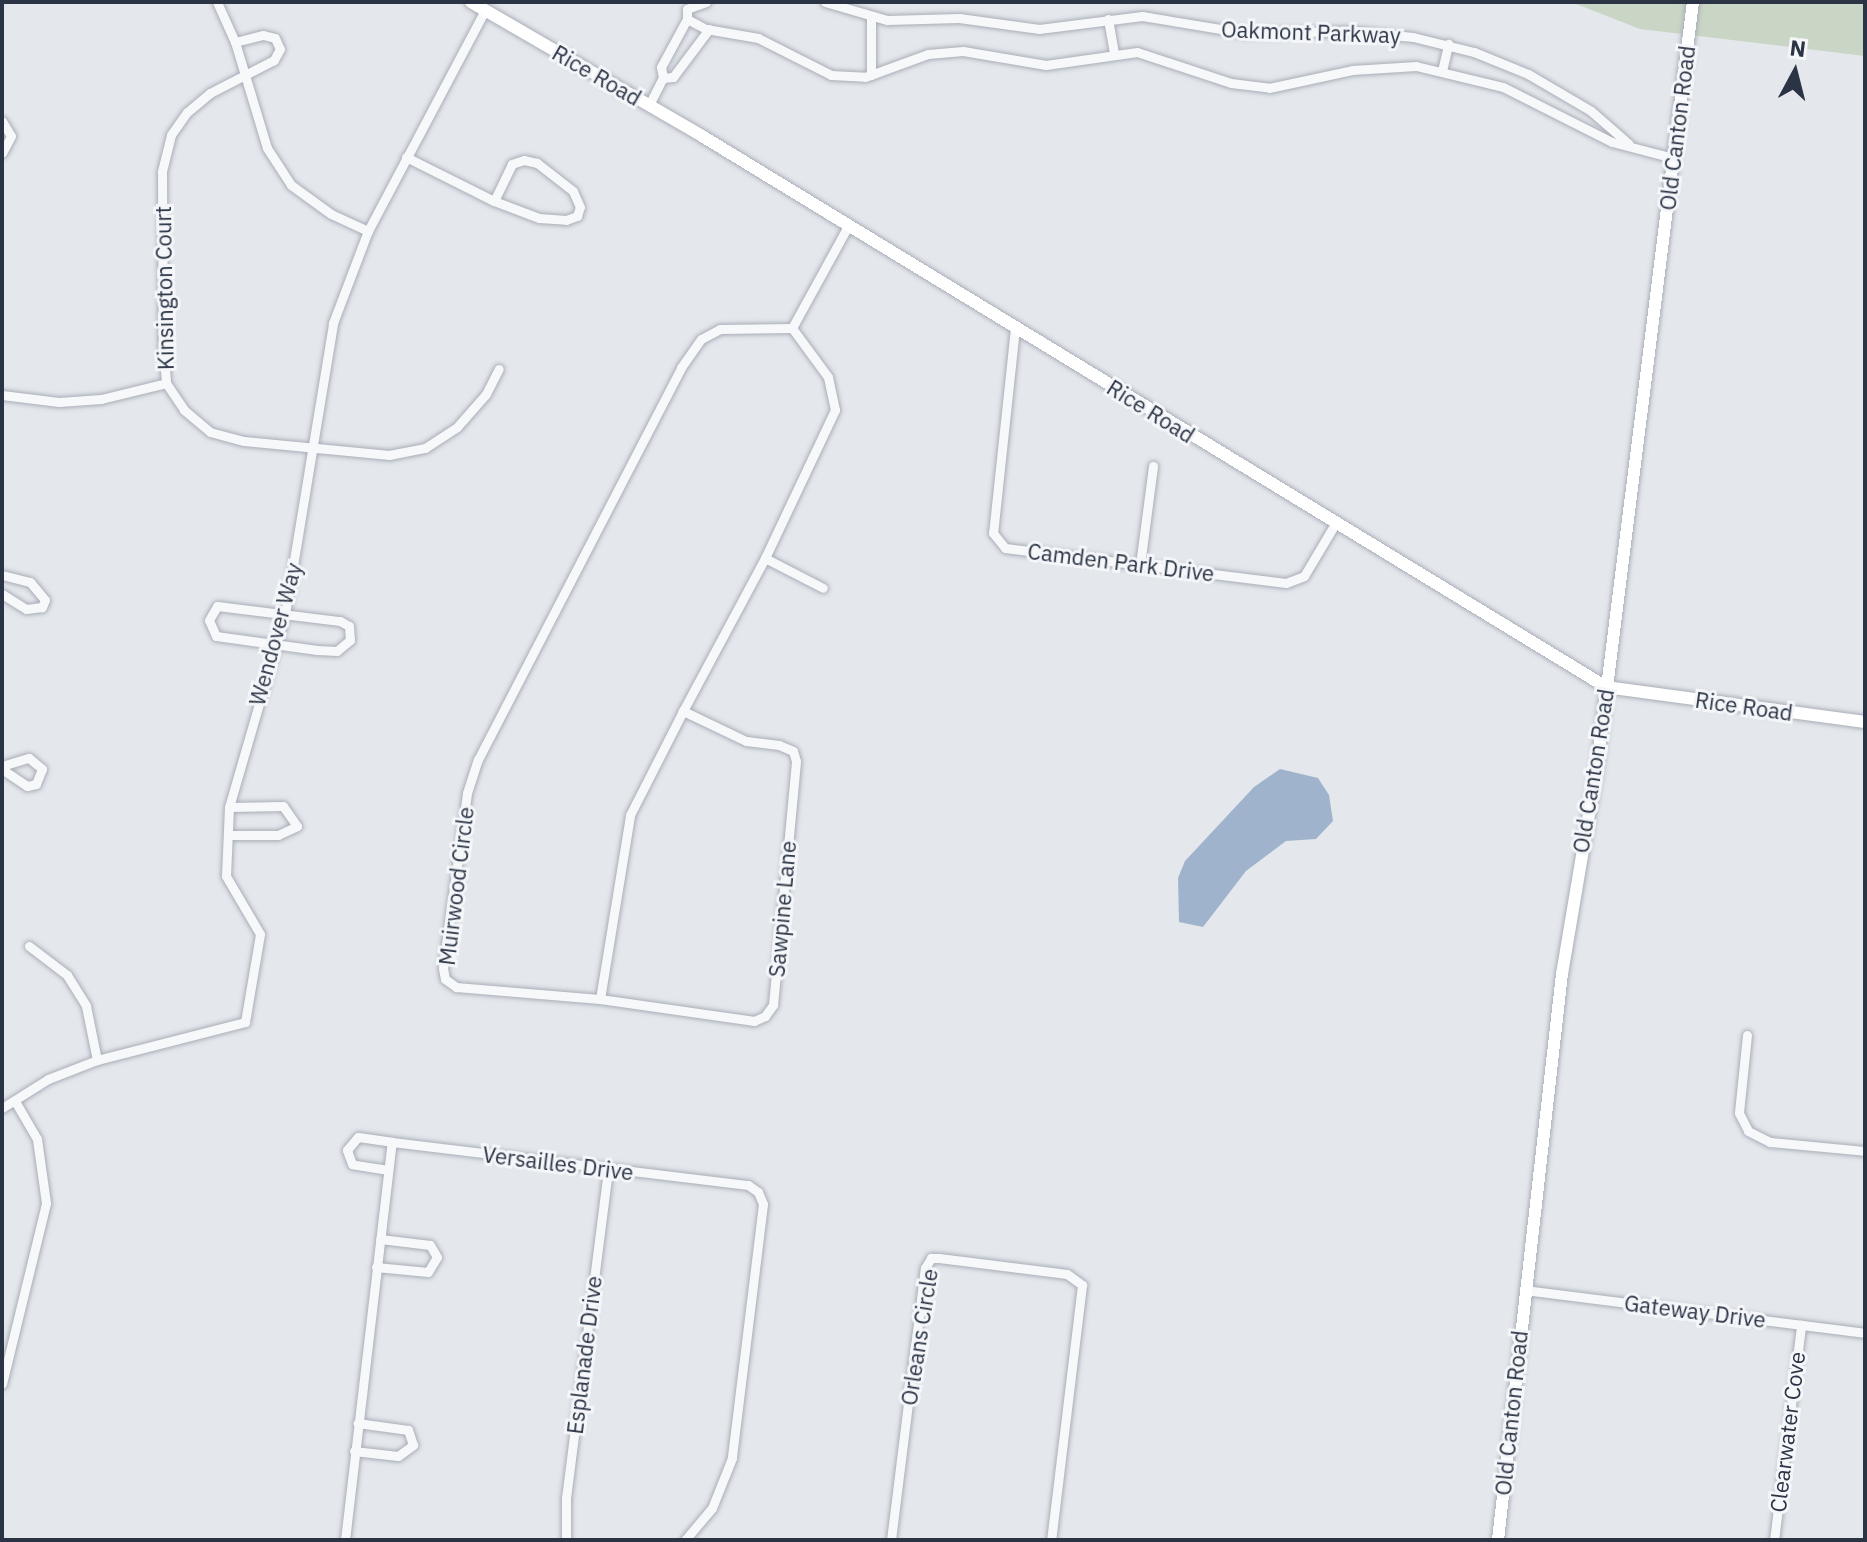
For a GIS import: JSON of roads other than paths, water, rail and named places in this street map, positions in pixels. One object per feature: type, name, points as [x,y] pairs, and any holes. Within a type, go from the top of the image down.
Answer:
[{"type":"street","points":[[217,2],[235,42],[267,148],[291,185],[331,214],[368,231]]},
{"type":"street","name":"Rice Road","points":[[471,2],[649,105],[1606,687],[1865,722]]},
{"type":"street","points":[[649,105],[663,78],[661,67],[687,19],[687,9],[694,3],[706,2]]},
{"type":"street","name":"Oakmont Parkway","points":[[825,2],[871,17],[959,18],[1039,29],[1108,19],[1159,17],[1265,34],[1386,33],[1448,44],[1533,77],[1591,111],[1629,144]]},
{"type":"street","name":"Old Canton Road","points":[[1498,1540],[1562,974],[1606,687],[1693,2]]},
{"type":"street","name":"Wendover Way","points":[[2,1108],[48,1079],[97,1060],[245,1022],[260,934],[226,876],[229,807],[285,614],[316,449],[319,386],[333,323],[368,231],[485,10]]},
{"type":"street","points":[[871,17],[871,75]]},
{"type":"street","name":"Oakmont Parkway","points":[[687,19],[709,29],[758,38],[820,72],[871,75],[947,51],[1046,65],[1114,53],[1157,55],[1214,78],[1269,88],[1374,68],[1442,71],[1523,96],[1612,142],[1674,158]]},
{"type":"street","points":[[1108,19],[1114,53]]},
{"type":"street","points":[[663,78],[673,77],[709,29]]},
{"type":"street","name":"Kinsington Court","points":[[235,42],[263,35],[275,38],[280,49],[274,60],[210,93],[171,135],[162,172],[166,383],[184,410],[210,432],[244,441],[389,455],[425,448],[457,427],[486,394],[499,369]]},
{"type":"street","points":[[1442,71],[1448,44]]},
{"type":"street","points":[[1523,96],[1533,77]]},
{"type":"street","points":[[2,121],[11,136],[2,153]]},
{"type":"street","points":[[406,157],[494,201],[539,218],[566,220],[577,216],[580,207],[573,191],[537,163],[524,160],[512,164],[494,201]]},
{"type":"street","points":[[600,999],[630,815],[765,558],[835,410],[828,377],[792,328],[848,226]]},
{"type":"street","name":"Muirwood Circle","points":[[600,999],[456,987],[445,979],[467,793],[478,759],[701,339],[738,326],[792,328]]},
{"type":"street","name":"Camden Park Drive","points":[[1015,328],[993,533],[1005,548],[1286,583],[1304,576],[1335,524]]},
{"type":"street","points":[[2,395],[59,402],[101,399],[166,383]]},
{"type":"street","points":[[1140,565],[1153,466]]},
{"type":"street","points":[[765,558],[823,588]]},
{"type":"street","points":[[2,575],[30,582],[45,600],[42,607],[26,609],[2,594]]},
{"type":"street","points":[[217,606],[285,614],[340,621],[349,626],[350,640],[337,651],[275,646],[216,636],[210,612],[217,606]]},
{"type":"street","name":"Sawpine Lane","points":[[600,999],[754,1021],[773,1005],[796,761],[793,751],[720,732],[683,711]]},
{"type":"street","points":[[228,835],[278,835],[297,826],[283,806],[229,807]]},
{"type":"street","points":[[29,946],[67,975],[86,1006],[97,1060]]},
{"type":"street","points":[[1747,1035],[1739,1113],[1748,1131],[1770,1142],[1865,1151]]},
{"type":"street","points":[[2,1384],[46,1203],[37,1139],[15,1101]]},
{"type":"street","name":"Versailles Drive","points":[[388,1170],[352,1164],[347,1150],[358,1137],[748,1185],[758,1192],[763,1204],[732,1458],[712,1508],[685,1540]]},
{"type":"street","points":[[345,1540],[392,1142]]},
{"type":"street","name":"Esplanade Drive","points":[[566,1540],[566,1498],[608,1170]]},
{"type":"street","points":[[376,1267],[421,1273],[433,1269],[437,1257],[430,1245],[380,1239]]},
{"type":"street","name":"Orleans Circle","points":[[891,1540],[925,1268],[931,1258],[939,1258],[1067,1274],[1082,1285],[1051,1540]]},
{"type":"street","name":"Gateway Drive","points":[[1525,1290],[1865,1333]]},
{"type":"street","points":[[2,1322],[16,1325]]},
{"type":"street","name":"Clearwater Cove","points":[[1774,1540],[1801,1325]]},
{"type":"street","points":[[354,1451],[398,1456],[413,1445],[408,1430],[357,1423]]},
{"type":"water","points":[[1280,769],[1318,778],[1329,795],[1333,821],[1316,839],[1286,841],[1246,871],[1203,927],[1179,922],[1178,878],[1185,861],[1254,787]]}]
